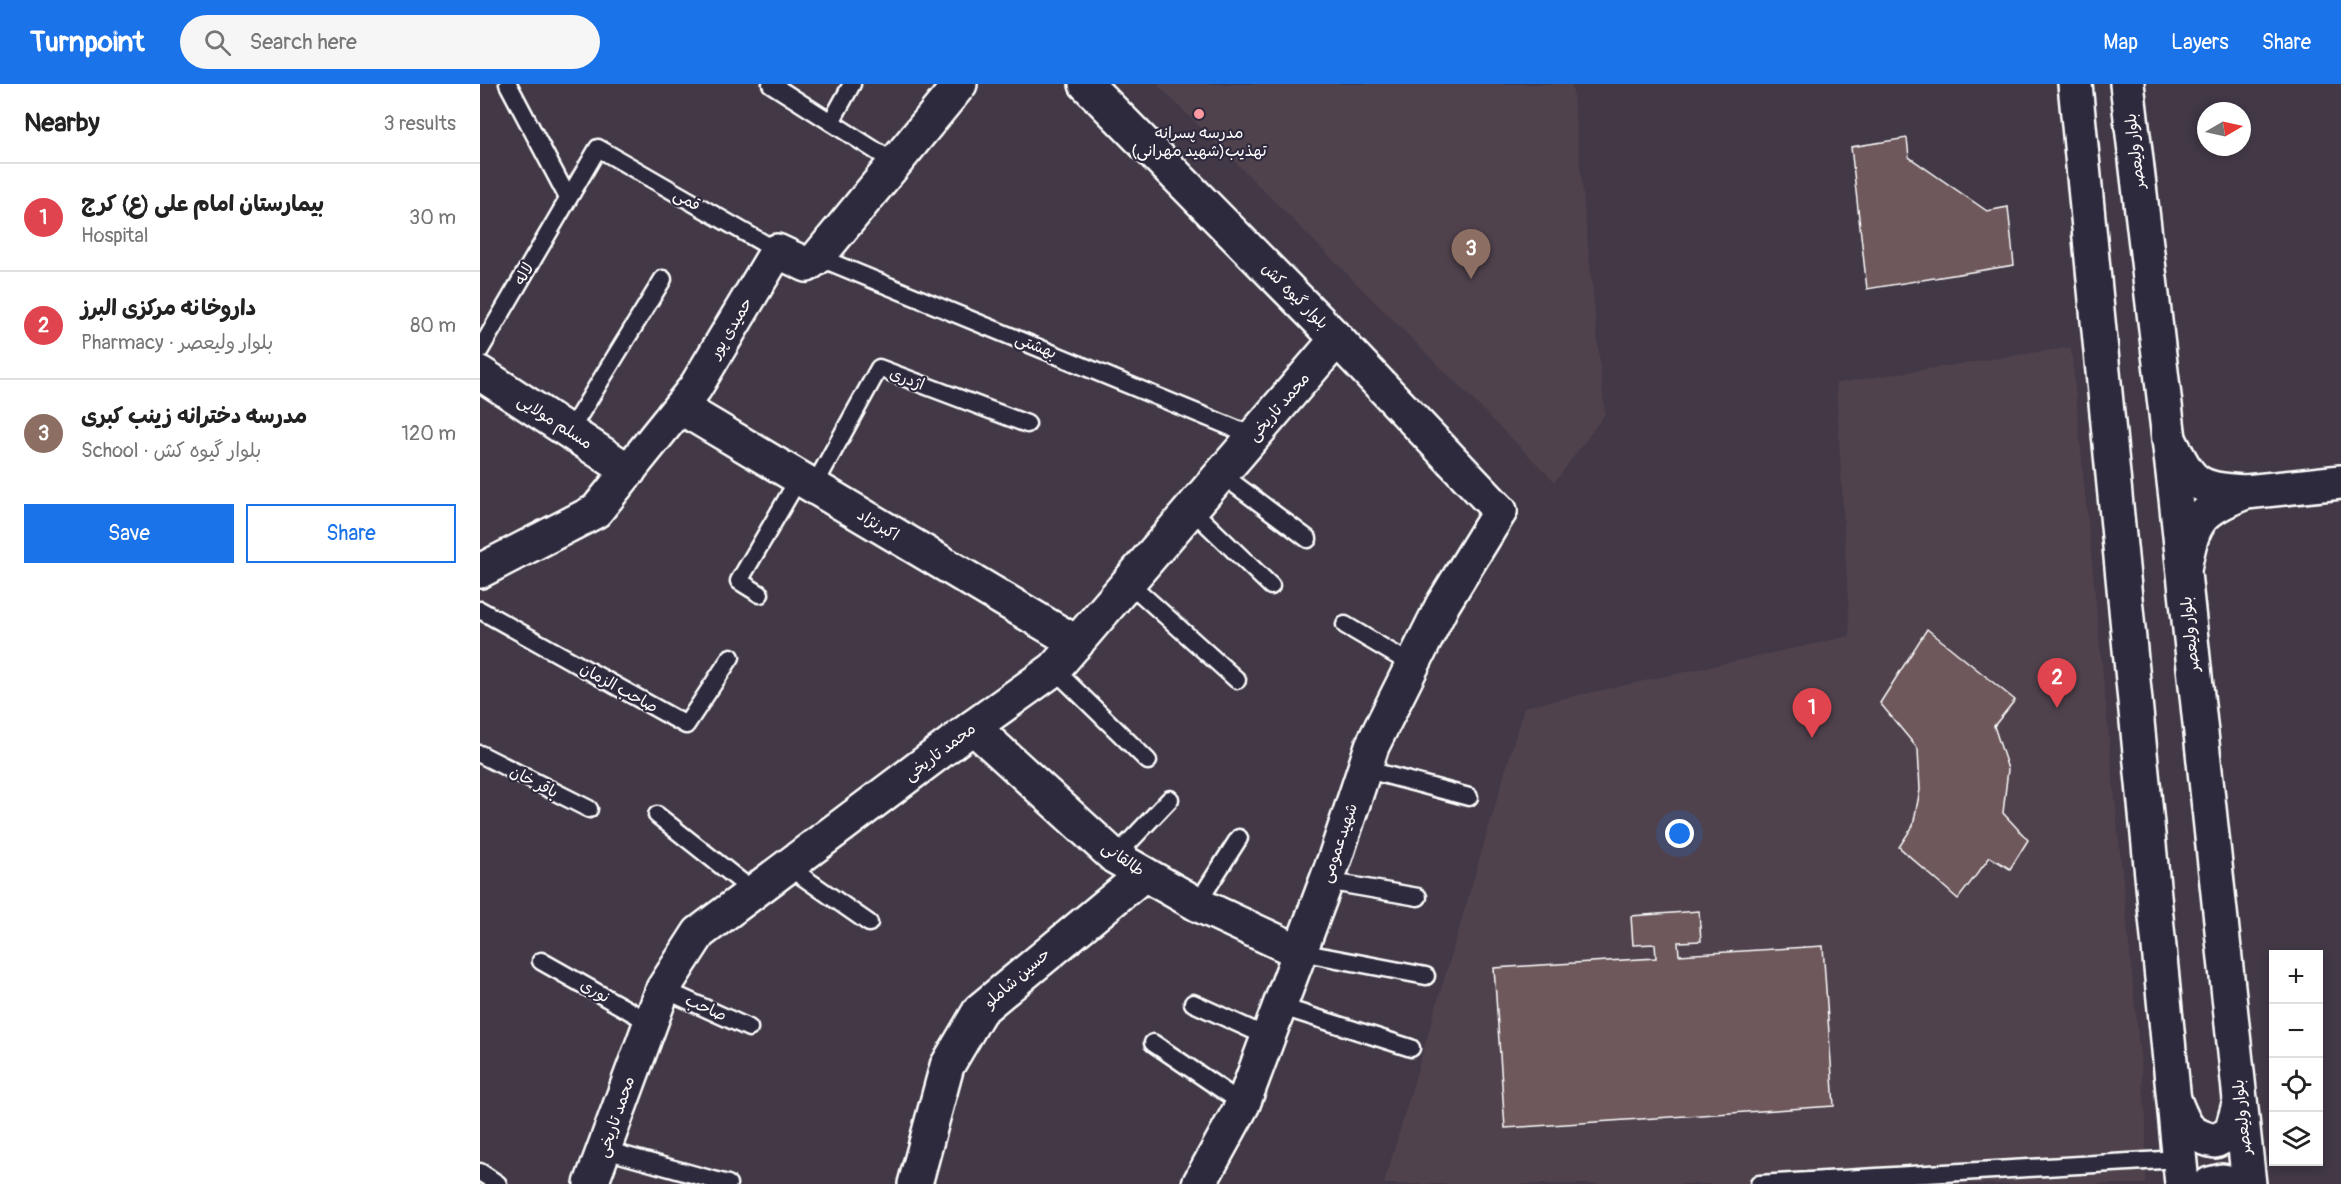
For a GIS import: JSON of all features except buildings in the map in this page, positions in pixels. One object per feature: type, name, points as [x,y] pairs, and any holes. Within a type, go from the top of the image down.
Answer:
[{"type":"street","points":[[777,252],[807,265],[818,256],[960,84]]},
{"type":"street","name":"بلوار گیوه کش","points":[[1086,84],[1337,339],[1500,511]]},
{"type":"street","points":[[2075,84],[2180,1171]]},
{"type":"street","name":"بلوار ولیعصر","points":[[2127,84],[2184,572],[2249,1184]]},
{"type":"street","name":"حمیدی پور","points":[[480,571],[596,511],[695,388],[777,252]]},
{"type":"street","name":"محمد تاریخی","points":[[591,1184],[663,989],[699,933],[1054,669],[1337,339]]},
{"type":"street","name":"مسلم مولایی","points":[[480,373],[629,471]]},
{"type":"street","name":"اکبرنژاد","points":[[680,407],[1077,643]]},
{"type":"street","points":[[2168,438],[2193,481],[2207,488],[2246,492],[2341,482]]},
{"type":"street","points":[[2184,572],[2188,546],[2201,516],[2211,507],[2246,492]]},
{"type":"street","name":"شهیدعمومی","points":[[1198,1184],[1243,1104],[1326,881],[1372,746],[1443,604],[1500,511]]},
{"type":"street","name":"طالقانی","points":[[973,727],[1115,857],[1197,904],[1300,952]]},
{"type":"street","name":"حسین شاملو","points":[[915,1184],[947,1065],[980,1010],[1144,874]]},
{"type":"street","points":[[2173,1097],[2184,1124],[2196,1137],[2215,1142],[2231,1133],[2240,1101]]},
{"type":"street","points":[[2210,1184],[2222,1181],[2236,1184]]},
{"type":"lane","points":[[508,84],[568,198]]},
{"type":"lane","points":[[771,84],[894,163]]},
{"type":"lane","points":[[831,122],[852,84]]},
{"type":"lane","name":"لاله","points":[[480,350],[598,148]]},
{"type":"lane","name":"قمی","points":[[598,148],[777,252]]},
{"type":"lane","name":"بهشتی","points":[[818,256],[1254,436]]},
{"type":"lane","points":[[569,432],[663,279]]},
{"type":"lane","name":"اژدری","points":[[806,482],[879,368],[1027,424]]},
{"type":"lane","points":[[1221,474],[1308,539]]},
{"type":"lane","points":[[760,594],[739,581],[806,482]]},
{"type":"lane","points":[[1191,509],[1270,586]]},
{"type":"lane","points":[[1128,582],[1237,681]]},
{"type":"lane","name":"صاحب الزمان","points":[[480,609],[686,725],[731,657]]},
{"type":"lane","points":[[1345,625],[1411,664]]},
{"type":"lane","points":[[1054,669],[1148,761]]},
{"type":"lane","name":"باقر خان","points":[[480,754],[589,809]]},
{"type":"lane","points":[[1364,769],[1469,797]]},
{"type":"lane","points":[[1115,857],[1170,798]]},
{"type":"lane","points":[[657,815],[753,891]]},
{"type":"lane","points":[[1197,904],[1239,838]]},
{"type":"lane","points":[[787,866],[869,923]]},
{"type":"lane","points":[[1326,881],[1418,897]]},
{"type":"lane","points":[[1300,952],[1426,976]]},
{"type":"lane","name":"نوری","points":[[541,960],[649,1022]]},
{"type":"lane","name":"صاحب","points":[[663,989],[749,1028]]},
{"type":"lane","points":[[1193,1003],[1268,1037]]},
{"type":"lane","points":[[1279,1006],[1411,1048]]},
{"type":"lane","points":[[1153,1043],[1243,1104]]},
{"type":"lane","points":[[605,1149],[728,1184]]},
{"type":"lane","points":[[1759,1184],[2180,1171]]},
{"type":"lane","points":[[480,1172],[498,1184]]},
{"type":"shaded area","points":[[1157,84],[1572,84],[1605,414],[1555,482]]},
{"type":"shaded area","points":[[2071,347],[2146,1119],[2146,1184],[1384,1184],[1524,707],[1850,636],[1836,383]]},
{"type":"place","name":"مدرسه پسرانه تهذیب(شهید مهرانی)","points":[[1199,114]]},
{"type":"place","name":"مدرسه دخترانه زینب کبری","points":[[1471,279]]},
{"type":"place","name":"داروخانه مرکزی البرز","points":[[2057,708]]},
{"type":"place","name":"بیمارستان امام علی (ع) کرج","points":[[1812,738]]}]
